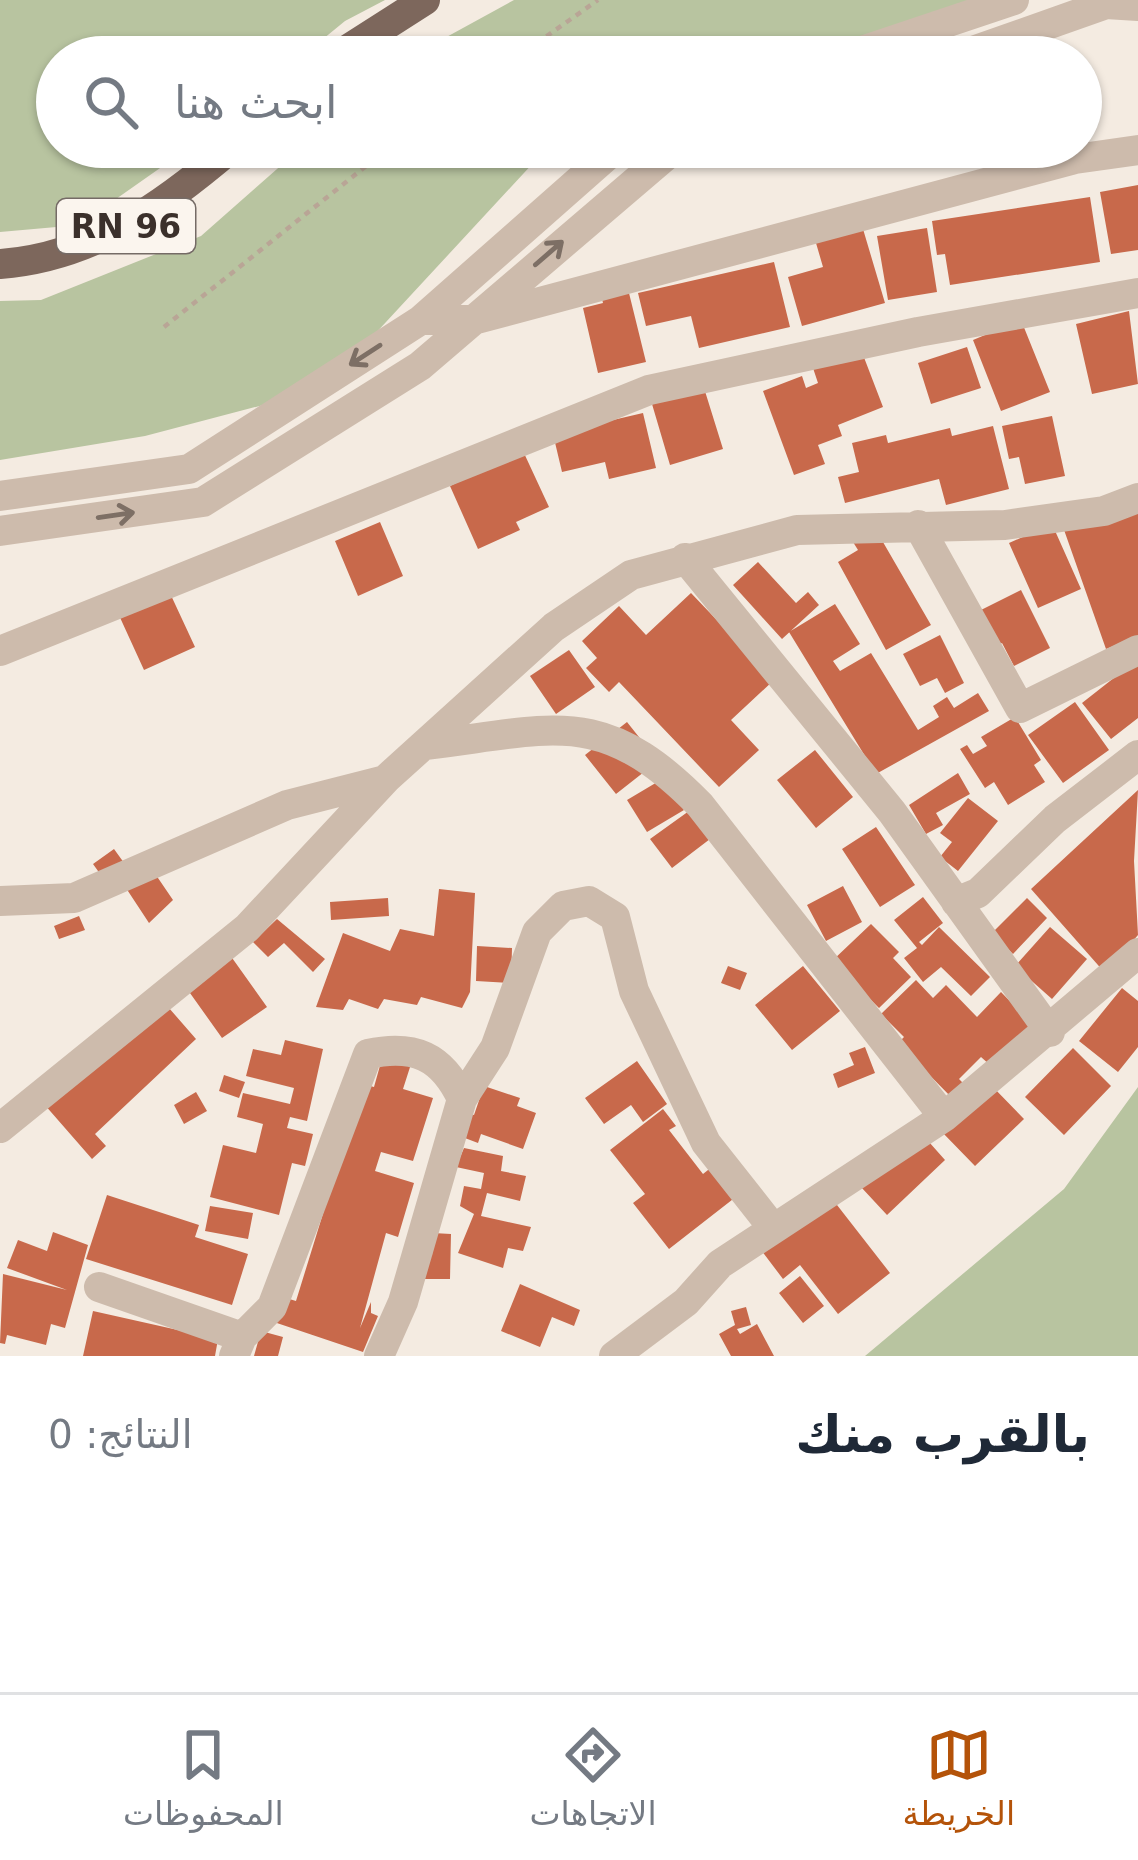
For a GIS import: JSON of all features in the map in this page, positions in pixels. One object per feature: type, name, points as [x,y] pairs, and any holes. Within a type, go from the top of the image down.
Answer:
[{"type":"main road","points":[[369,36],[425,0]]},
{"type":"main road","name":"RN 96","points":[[0,264],[87,247],[139,219],[205,168]]},
{"type":"street","points":[[907,36],[1014,0]]},
{"type":"street","points":[[1015,36],[1106,4],[1138,6]]},
{"type":"street","points":[[1102,155],[1138,150]]},
{"type":"street","points":[[0,496],[189,470],[421,320],[593,168]]},
{"type":"street","points":[[0,531],[202,502],[419,366],[651,168]]},
{"type":"street","points":[[421,320],[473,320],[1042,168]]},
{"type":"street","points":[[0,651],[649,390],[918,332],[1138,293]]},
{"type":"street","points":[[0,1128],[247,928],[386,779],[554,627],[631,575],[797,530],[1005,525],[1104,511],[1138,498]]},
{"type":"street","points":[[918,525],[1020,708],[1138,650]]},
{"type":"street","points":[[685,558],[892,812],[1050,1032]]},
{"type":"street","points":[[425,746],[552,730],[606,734],[658,762],[700,805],[944,1117]]},
{"type":"street","points":[[956,902],[978,893],[1055,819],[1138,755]]},
{"type":"street","points":[[0,901],[74,898],[287,805],[386,779]]},
{"type":"street","points":[[379,1356],[403,1302],[458,1090],[494,1048],[536,932],[563,906],[589,901],[615,917],[634,991],[706,1143],[772,1228]]},
{"type":"street","points":[[614,1356],[686,1302],[720,1264],[944,1117],[1138,953]]},
{"type":"street","points":[[99,1287],[238,1347],[272,1307],[368,1054],[398,1047],[424,1053],[458,1090]]},
{"type":"path","points":[[547,36],[598,0]]},
{"type":"path","points":[[164,326],[363,168]]},
{"type":"green space","points":[[0,0],[385,0],[327,36],[36,36],[36,168],[160,168],[79,225],[0,232]]},
{"type":"green space","points":[[514,0],[984,0],[911,36],[448,36]]},
{"type":"green space","points":[[278,168],[529,168],[324,389],[145,436],[0,460],[0,301],[41,300],[201,236]]},
{"type":"green space","points":[[1138,1087],[1138,1356],[865,1356],[1064,1189]]},
{"type":"building","points":[[1138,185],[1138,250],[1111,254],[1100,192]]},
{"type":"building","points":[[1090,197],[1100,262],[950,285],[945,254],[937,255],[932,221]]},
{"type":"building","points":[[927,228],[937,292],[888,300],[877,236]]},
{"type":"building","points":[[863,229],[885,303],[802,326],[788,277],[823,267],[816,243]]},
{"type":"building","points":[[774,262],[790,327],[699,348],[691,316],[646,326],[638,293]]},
{"type":"building","points":[[628,289],[646,362],[598,373],[583,308],[603,303],[601,295]]},
{"type":"building","points":[[1129,311],[1138,384],[1092,394],[1076,324]]},
{"type":"building","points":[[1021,320],[1050,392],[1001,411],[973,340]]},
{"type":"building","points":[[860,347],[883,407],[838,425],[842,436],[818,445],[825,464],[794,475],[763,391],[802,376],[806,388],[818,383],[812,365]]},
{"type":"building","points":[[967,347],[981,388],[931,404],[918,363]]},
{"type":"building","points":[[704,388],[723,449],[670,465],[652,404]]},
{"type":"building","points":[[643,413],[656,468],[609,479],[605,462],[562,472],[553,434]]},
{"type":"building","points":[[1052,416],[1065,476],[1025,484],[1019,457],[1009,459],[1002,426]]},
{"type":"building","points":[[993,426],[1009,489],[946,505],[939,479],[845,503],[838,477],[859,472],[852,443],[886,435],[888,443],[950,428],[952,436]]},
{"type":"building","points":[[523,451],[549,507],[516,522],[520,530],[478,549],[450,486]]},
{"type":"building","points":[[1138,510],[1138,637],[1106,649],[1063,527]]},
{"type":"building","points":[[380,522],[403,576],[358,596],[335,541]]},
{"type":"building","points":[[1052,524],[1081,589],[1038,608],[1009,543]]},
{"type":"building","points":[[876,530],[931,625],[886,650],[838,562],[858,550],[853,542]]},
{"type":"building","points":[[758,562],[796,603],[808,592],[819,605],[782,639],[733,585]]},
{"type":"building","points":[[162,576],[195,647],[144,670],[112,600]]},
{"type":"building","points":[[1021,590],[1050,648],[1014,666],[1002,643],[986,651],[969,616]]},
{"type":"building","points":[[691,593],[774,680],[731,720],[759,750],[719,787],[619,682],[609,692],[586,668],[597,658],[582,641],[619,606],[646,635]]},
{"type":"building","points":[[835,604],[860,644],[833,661],[840,671],[871,653],[918,730],[939,717],[933,706],[947,697],[954,708],[978,693],[989,711],[876,774],[789,632]]},
{"type":"building","points":[[940,635],[964,683],[945,693],[937,678],[920,686],[903,654]]},
{"type":"building","points":[[569,650],[595,687],[556,714],[530,676]]},
{"type":"building","points":[[1138,659],[1138,718],[1111,739],[1082,703]]},
{"type":"building","points":[[1075,702],[1109,750],[1063,783],[1028,735]]},
{"type":"building","points":[[1015,717],[1041,760],[1034,765],[1045,782],[1008,805],[994,782],[985,788],[960,749],[967,745],[973,754],[987,746],[981,737]]},
{"type":"building","points":[[627,722],[658,761],[616,794],[585,755]]},
{"type":"building","points":[[815,750],[853,797],[816,828],[777,780]]},
{"type":"building","points":[[958,773],[970,794],[936,813],[943,825],[926,834],[909,805]]},
{"type":"building","points":[[664,778],[684,810],[647,832],[627,800]]},
{"type":"building","points":[[1138,790],[1134,861],[1138,935],[1105,973],[1031,889]]},
{"type":"building","points":[[968,798],[998,821],[958,871],[940,857],[952,842],[940,833]]},
{"type":"building","points":[[689,811],[710,839],[672,868],[650,839]]},
{"type":"building","points":[[876,827],[915,885],[880,907],[842,849]]},
{"type":"building","points":[[114,849],[127,867],[143,856],[173,900],[149,923],[124,885],[113,892],[93,864]]},
{"type":"building","points":[[843,886],[862,922],[826,941],[807,905]]},
{"type":"building","points":[[439,889],[475,893],[470,992],[462,1008],[421,997],[417,1005],[384,999],[378,1009],[349,999],[343,1010],[316,1007],[343,933],[390,951],[400,929],[434,936]]},
{"type":"building","points":[[923,897],[943,923],[919,942],[922,945],[939,927],[990,977],[971,996],[941,967],[923,982],[904,958],[917,948],[894,920]]},
{"type":"building","points":[[388,898],[389,916],[331,920],[330,902]]},
{"type":"building","points":[[1027,898],[1047,918],[1013,954],[992,933]]},
{"type":"building","points":[[79,916],[85,930],[59,939],[54,926]]},
{"type":"building","points":[[277,919],[325,959],[313,972],[284,943],[268,957],[253,942]]},
{"type":"building","points":[[871,924],[899,952],[893,958],[911,977],[879,1008],[832,961]]},
{"type":"building","points":[[1050,927],[1087,959],[1052,999],[1015,966]]},
{"type":"building","points":[[477,946],[512,948],[511,983],[476,981]]},
{"type":"building","points":[[230,955],[267,1007],[222,1038],[185,986]]},
{"type":"building","points":[[728,966],[747,973],[740,990],[721,983]]},
{"type":"building","points":[[803,966],[840,1011],[792,1050],[755,1005]]},
{"type":"building","points":[[916,980],[933,998],[946,985],[977,1017],[1001,992],[1032,1024],[990,1065],[981,1057],[959,1079],[968,1088],[955,1101],[898,1043],[904,1037],[881,1014]]},
{"type":"building","points":[[1122,988],[1138,1001],[1138,1047],[1118,1072],[1079,1041]]},
{"type":"building","points":[[162,1000],[196,1039],[95,1134],[106,1146],[92,1159],[44,1104]]},
{"type":"building","points":[[285,1040],[323,1049],[307,1121],[290,1117],[287,1128],[313,1134],[305,1166],[292,1163],[279,1215],[210,1197],[223,1145],[256,1153],[263,1124],[237,1117],[243,1093],[290,1104],[294,1088],[246,1076],[253,1049],[281,1055]]},
{"type":"building","points":[[865,1047],[875,1073],[838,1088],[833,1074],[854,1065],[849,1053]]},
{"type":"building","points":[[1073,1048],[1111,1086],[1064,1135],[1025,1097]]},
{"type":"building","points":[[383,1055],[411,1064],[403,1089],[433,1098],[413,1161],[381,1152],[375,1171],[414,1183],[398,1237],[386,1233],[360,1328],[371,1302],[371,1313],[378,1316],[363,1352],[259,1317],[266,1292],[296,1301],[363,1084],[374,1087]]},
{"type":"building","points":[[637,1061],[667,1104],[643,1122],[631,1105],[604,1124],[585,1098]]},
{"type":"building","points":[[224,1075],[245,1082],[239,1098],[219,1091]]},
{"type":"building","points":[[990,1084],[1024,1119],[975,1166],[941,1131]]},
{"type":"building","points":[[484,1086],[520,1098],[517,1106],[536,1113],[523,1149],[481,1134],[478,1143],[457,1135],[465,1112],[474,1115]]},
{"type":"building","points":[[196,1092],[207,1111],[184,1124],[174,1105]]},
{"type":"building","points":[[663,1109],[676,1126],[669,1130],[703,1174],[713,1166],[737,1196],[669,1249],[633,1203],[645,1194],[610,1150]]},
{"type":"building","points":[[921,1133],[945,1160],[887,1215],[861,1187]]},
{"type":"building","points":[[464,1148],[503,1156],[501,1171],[526,1176],[520,1201],[487,1193],[481,1216],[531,1227],[523,1251],[508,1248],[503,1268],[458,1253],[474,1214],[460,1206],[464,1186],[481,1189],[484,1173],[456,1167]]},
{"type":"building","points":[[107,1195],[199,1225],[195,1237],[248,1254],[232,1305],[86,1259]]},
{"type":"building","points":[[830,1196],[890,1273],[838,1314],[800,1265],[783,1279],[761,1250]]},
{"type":"building","points":[[210,1206],[253,1213],[248,1239],[205,1231]]},
{"type":"building","points":[[53,1232],[88,1245],[65,1328],[51,1324],[46,1345],[7,1335],[5,1344],[0,1343],[3,1274],[67,1290],[7,1268],[18,1240],[47,1251]]},
{"type":"building","points":[[433,1233],[451,1234],[450,1279],[420,1279],[421,1256],[432,1256]]},
{"type":"building","points":[[800,1276],[824,1306],[803,1323],[779,1293]]},
{"type":"building","points":[[520,1284],[580,1310],[574,1326],[552,1317],[540,1347],[501,1331]]},
{"type":"building","points":[[746,1307],[751,1325],[737,1329],[740,1334],[757,1324],[774,1356],[731,1356],[719,1334],[735,1325],[731,1311]]},
{"type":"building","points":[[93,1311],[218,1339],[215,1356],[83,1356]]},
{"type":"building","points":[[261,1331],[283,1337],[278,1356],[254,1356]]}]
